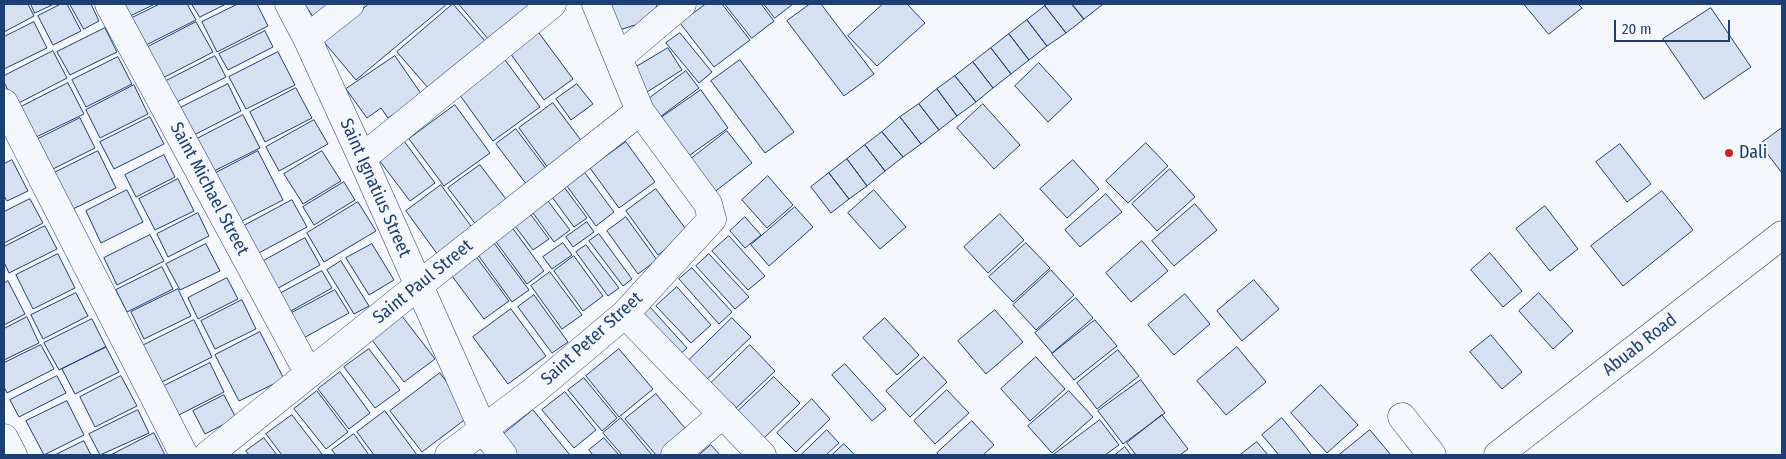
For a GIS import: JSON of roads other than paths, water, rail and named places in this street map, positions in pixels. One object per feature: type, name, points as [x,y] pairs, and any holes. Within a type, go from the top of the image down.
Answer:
[{"type":"street","name":"Saint Michael Street","points":[[109,4],[310,374]]},
{"type":"street","name":"Saint Ignatius Street","points":[[289,4],[307,38],[362,158],[483,429],[503,455]]},
{"type":"street","points":[[307,38],[350,4]]},
{"type":"street","points":[[362,158],[552,4]]},
{"type":"street","points":[[596,4],[640,111]]},
{"type":"street","points":[[619,57],[682,4]]},
{"type":"street","points":[[4,103],[184,455]]},
{"type":"street","name":"Saint Paul Street","points":[[208,455],[419,285],[640,111]]},
{"type":"street","name":"Saint Peter Street","points":[[449,455],[535,390],[625,314],[712,218],[708,204],[640,111]]},
{"type":"street","name":"Abuab Road","points":[[1498,455],[1782,235]]},
{"type":"street","points":[[625,314],[762,455]]},
{"type":"street","points":[[675,455],[723,414]]},
{"type":"street","points":[[1402,417],[1432,455]]},
{"type":"street","points":[[4,438],[13,455]]},
{"type":"place","name":"Dali","points":[[1729,153]]}]
